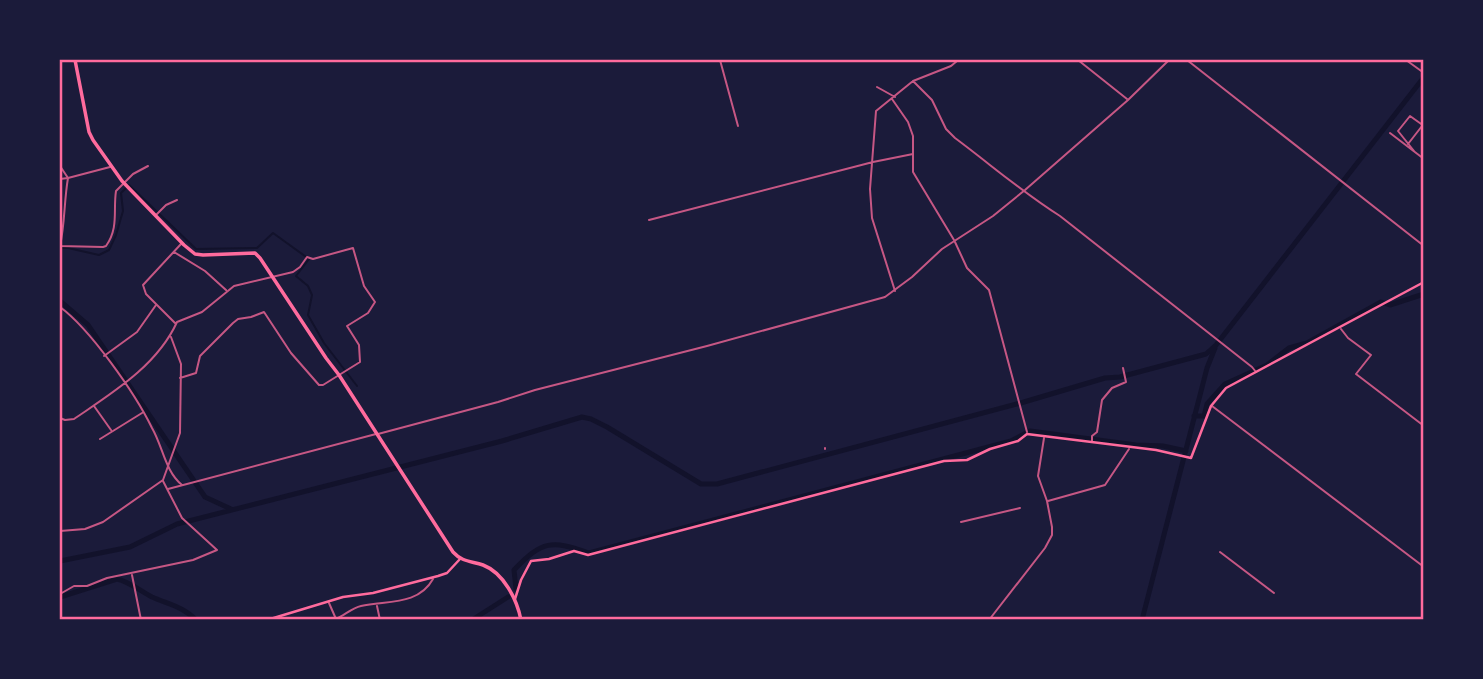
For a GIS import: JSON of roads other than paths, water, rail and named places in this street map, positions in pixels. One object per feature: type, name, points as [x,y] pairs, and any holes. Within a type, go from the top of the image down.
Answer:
[{"type":"main road","points":[[75,60],[89,132],[123,183],[195,254],[255,253],[340,375],[453,552],[460,559],[489,568],[499,577],[515,600],[521,620]]},
{"type":"main road","points":[[515,600],[531,561],[549,559],[574,551],[589,555],[944,461],[962,461],[1017,441],[1027,433],[1190,457],[1211,406],[1226,388],[1423,282]]},
{"type":"main road","points":[[267,620],[329,601],[433,578],[447,573],[460,559]]},
{"type":"street","points":[[720,60],[738,126]]},
{"type":"street","points":[[895,291],[872,218],[870,189],[876,111],[913,81],[951,66],[957,60],[996,60]]},
{"type":"street","points":[[1078,60],[1128,100]]},
{"type":"street","points":[[167,489],[872,302],[895,291],[942,249],[993,216],[1025,190],[1128,100],[1169,60]]},
{"type":"street","points":[[1187,60],[1423,246]]},
{"type":"street","points":[[1406,60],[1422,71],[1423,66]]},
{"type":"street","points":[[913,81],[932,100],[950,133],[1255,371]]},
{"type":"street","points":[[877,87],[894,98],[908,122],[913,136],[912,167],[918,181],[967,268],[989,290],[1027,433]]},
{"type":"street","points":[[1408,144],[1423,126],[1410,116],[1398,131],[1413,151]]},
{"type":"street","points":[[1390,133],[1423,159]]},
{"type":"street","points":[[1420,156],[1423,151]]},
{"type":"street","points":[[649,220],[913,154]]},
{"type":"street","points":[[60,166],[68,177],[60,246],[106,246],[113,234],[116,216],[115,193],[123,183],[148,166]]},
{"type":"street","points":[[60,179],[111,167]]},
{"type":"street","points":[[155,216],[166,205],[177,200]]},
{"type":"street","points":[[176,324],[144,292],[143,285],[182,243]]},
{"type":"street","points":[[60,418],[74,418],[125,385],[171,335],[176,324],[202,313],[227,291],[240,285],[293,272],[307,257],[313,259],[353,248],[364,286],[375,302],[368,313],[347,326],[359,345],[361,359],[340,375],[323,386],[319,385],[287,348],[264,312],[238,319],[204,352],[196,373],[180,378]]},
{"type":"street","points":[[173,252],[205,271],[227,291]]},
{"type":"street","points":[[104,355],[137,332],[156,304]]},
{"type":"street","points":[[60,307],[77,320],[125,385],[143,412],[173,477],[182,485]]},
{"type":"street","points":[[1340,328],[1348,338],[1371,355],[1356,374],[1423,426]]},
{"type":"street","points":[[60,531],[85,529],[103,522],[163,480],[180,433],[181,363],[171,335]]},
{"type":"street","points":[[1091,443],[1092,436],[1097,432],[1102,400],[1112,388],[1126,383],[1124,369]]},
{"type":"street","points":[[93,405],[112,432]]},
{"type":"street","points":[[1211,406],[1423,567]]},
{"type":"street","points":[[100,439],[143,412]]},
{"type":"street","points":[[989,620],[1049,543],[1052,527],[1038,472],[1045,436]]},
{"type":"street","points":[[1047,501],[1105,485],[1130,447]]},
{"type":"street","points":[[60,594],[74,586],[87,586],[107,578],[193,560],[217,550],[188,526],[163,480]]},
{"type":"street","points":[[961,522],[1020,508]]},
{"type":"street","points":[[1220,552],[1274,593]]},
{"type":"street","points":[[132,574],[141,620]]},
{"type":"street","points":[[329,601],[336,619],[358,607],[399,602],[411,597],[424,590],[433,578]]},
{"type":"street","points":[[377,605],[380,620]]},
{"type":"waterway","points":[[60,561],[130,547],[177,524],[502,441],[582,417],[607,427],[701,484],[717,484],[1105,378],[1120,377],[1206,354],[1216,345],[1424,77]]},
{"type":"waterway","points":[[60,248],[99,255],[109,250],[123,211],[121,193],[129,185],[196,249],[257,248],[273,233],[309,259],[296,276],[308,286],[312,295],[308,315],[324,343],[357,386]]},
{"type":"waterway","points":[[1194,416],[1204,416],[1207,404],[1225,384],[1267,365],[1289,348],[1307,343],[1381,302],[1390,305],[1424,294]]},
{"type":"waterway","points":[[60,301],[88,325],[205,497],[231,509]]},
{"type":"waterway","points":[[1142,620],[1207,368],[1215,348]]},
{"type":"waterway","points":[[516,589],[514,570],[533,553],[548,545],[565,546],[589,553],[1011,441],[1030,431],[1186,451]]},
{"type":"waterway","points":[[60,597],[117,579],[181,609],[196,620]]},
{"type":"waterway","points":[[472,620],[508,597]]}]
